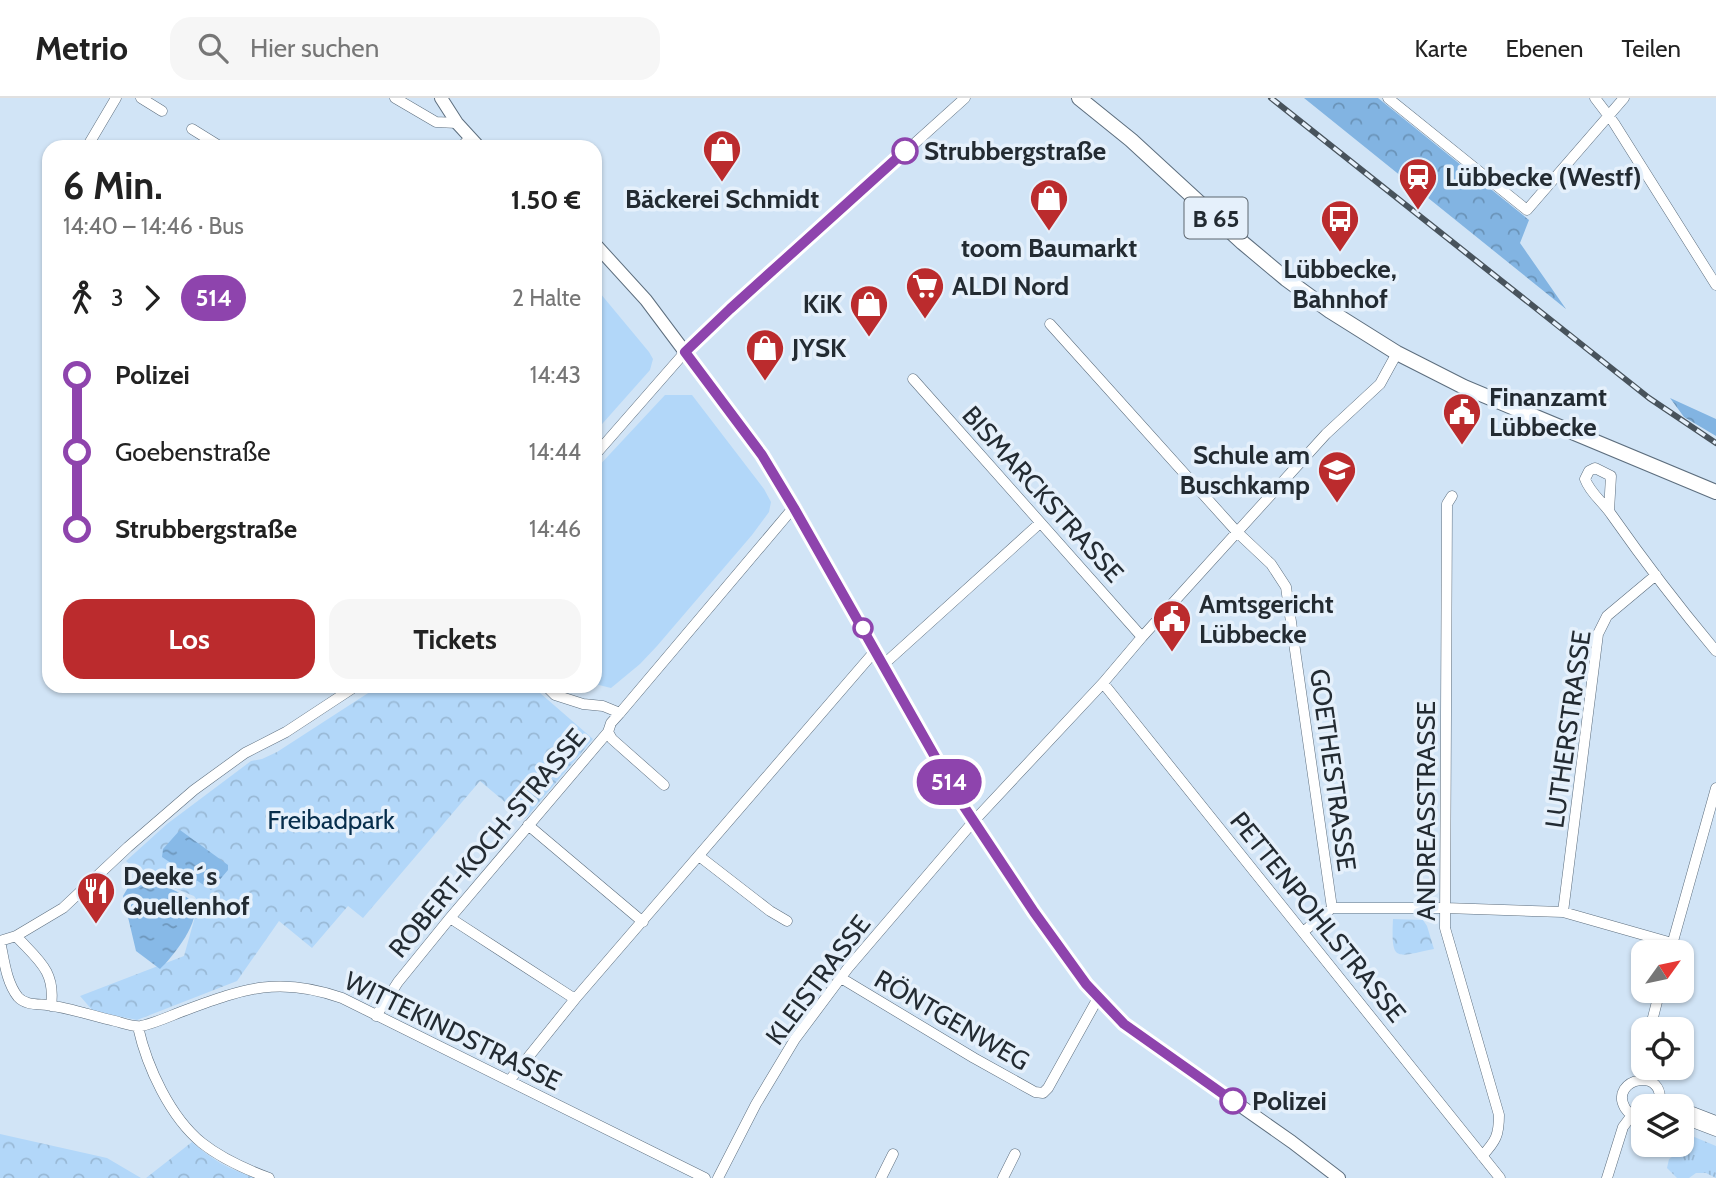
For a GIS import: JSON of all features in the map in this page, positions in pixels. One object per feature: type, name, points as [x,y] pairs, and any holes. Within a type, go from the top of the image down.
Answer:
[{"type":"main road","name":"B 65","points":[[1079,98],[1131,140],[1279,273],[1330,311],[1397,353],[1464,387],[1716,492]]},
{"type":"street","points":[[91,140],[116,98]]},
{"type":"street","points":[[141,98],[162,111]]},
{"type":"street","points":[[396,98],[436,122],[457,124]]},
{"type":"street","points":[[441,98],[467,140]]},
{"type":"street","points":[[602,447],[685,352],[965,98]]},
{"type":"street","points":[[1388,98],[1527,211],[1624,98]]},
{"type":"street","points":[[1595,98],[1716,285]]},
{"type":"street","points":[[192,130],[209,140]]},
{"type":"street","points":[[602,252],[646,300],[762,455],[973,822],[1086,984],[1124,1024],[1339,1178]]},
{"type":"street","name":"GOETHESTRASSE","points":[[1050,324],[1237,532],[1271,564],[1286,587],[1332,908]]},
{"type":"street","name":"KLEISTRASSE","points":[[718,1178],[756,1104],[795,1040],[841,978],[973,822],[1104,682],[1326,434],[1380,384],[1397,353]]},
{"type":"street","name":"BISMARCKSTRASSE","points":[[913,379],[1142,637]]},
{"type":"street","name":"ANDREASSTRASSE","points":[[1452,496],[1447,504],[1445,928],[1499,1115],[1499,1131],[1493,1144],[1482,1156]]},
{"type":"street","name":"ROBERT-KOCH-STRASSE","points":[[376,1016],[398,982],[450,918],[608,733],[611,723],[794,508]]},
{"type":"street","points":[[1609,512],[1716,651]]},
{"type":"street","points":[[883,665],[1041,523]]},
{"type":"street","name":"LUTHERSTRASSE","points":[[1563,912],[1598,634],[1607,616],[1656,575]]},
{"type":"street","points":[[509,1081],[575,999],[875,651]]},
{"type":"street","name":"PETTENPOHLSTRASSE","points":[[1104,682],[1500,1178]]},
{"type":"street","points":[[269,1178],[239,1166],[201,1142],[176,1114],[156,1080],[138,1027],[51,1006],[29,1004],[17,996],[10,983],[0,941],[16,936],[63,908],[194,790],[245,753],[286,732],[345,693]]},
{"type":"street","points":[[553,693],[620,713]]},
{"type":"street","points":[[608,733],[664,785]]},
{"type":"street","points":[[1673,940],[1716,788]]},
{"type":"street","points":[[528,825],[643,922]]},
{"type":"street","points":[[699,856],[787,921]]},
{"type":"street","points":[[1303,932],[1332,908],[1445,908],[1563,912],[1647,940]]},
{"type":"street","points":[[450,918],[575,999]]},
{"type":"street","points":[[16,936],[43,966],[50,978],[53,992],[51,1006]]},
{"type":"street","name":"RÖNTGENWEG","points":[[841,978],[984,1063],[1035,1092],[1043,1093],[1098,998]]},
{"type":"street","name":"WITTEKINDSTRASSE","points":[[138,1027],[248,989],[296,986],[322,991],[342,998],[705,1178]]},
{"type":"street","points":[[1631,1114],[1623,1104],[1623,1093],[1630,1083],[1638,1080]]},
{"type":"street","points":[[1647,1080],[1662,1094]]},
{"type":"street","points":[[1694,1113],[1716,1121]]},
{"type":"street","points":[[1607,1178],[1623,1127],[1631,1116]]},
{"type":"street","points":[[1694,1123],[1716,1131]]},
{"type":"street","points":[[881,1178],[893,1154]]},
{"type":"street","points":[[1003,1178],[1015,1154]]},
{"type":"green space","points":[[1304,98],[1378,98],[1529,220],[1520,243],[1566,309]]},
{"type":"green space","points":[[602,295],[649,352],[653,359],[650,370],[602,424]]},
{"type":"green space","points":[[665,395],[692,395],[771,502],[769,512],[752,535],[657,646],[611,688],[602,686],[602,462]]},
{"type":"green space","points":[[1670,398],[1716,419],[1716,436],[1684,417]]},
{"type":"green space","name":"Freibadpark","points":[[368,693],[540,693],[593,739],[525,819],[480,781],[363,918],[348,906],[312,948],[279,921],[237,981],[137,1020],[93,1011],[80,996],[184,956],[198,906],[194,896],[150,877],[126,861],[167,824],[251,761],[277,752]]},
{"type":"green space","points":[[1393,919],[1423,920],[1434,949],[1398,954],[1393,943]]},
{"type":"green space","points":[[0,1134],[107,1158],[141,1178],[0,1178]]},
{"type":"green space","points":[[1694,1137],[1716,1146],[1716,1178],[1706,1173],[1696,1173],[1689,1178],[1677,1178],[1667,1168],[1669,1159],[1694,1157]]},
{"type":"green space","points":[[192,1142],[221,1163],[255,1178],[146,1178]]},
{"type":"water","points":[[180,830],[228,865],[228,870],[211,890],[162,857],[163,849]]},
{"type":"water","points":[[144,879],[185,896],[193,903],[195,910],[185,938],[160,969],[136,951],[123,896],[130,884]]},
{"type":"railway","points":[[1271,98],[1649,398],[1716,443]]},
{"type":"bus line","name":"514","points":[[905,151],[685,352],[762,455],[973,822],[1086,984],[1124,1024],[1233,1101]]},
{"type":"place","name":"Strubbergstraße","points":[[905,151]]},
{"type":"place","name":"Bäckerei Schmidt","points":[[722,183]]},
{"type":"place","name":"Lübbecke (Westf)","points":[[1418,211]]},
{"type":"place","name":"toom Baumarkt","points":[[1049,232]]},
{"type":"place","name":"Lübbecke, Bahnhof","points":[[1340,253]]},
{"type":"place","name":"ALDI Nord","points":[[925,320]]},
{"type":"place","name":"KiK","points":[[869,338]]},
{"type":"place","name":"JYSK","points":[[765,382]]},
{"type":"place","name":"Finanzamt Lübbecke","points":[[1462,446]]},
{"type":"place","name":"Schule am Buschkamp","points":[[1337,504]]},
{"type":"place","name":"Amtsgericht Lübbecke","points":[[1172,653]]},
{"type":"place","name":"Deeke´s Quellenhof","points":[[96,925]]},
{"type":"place","name":"Polizei","points":[[1233,1101]]}]
